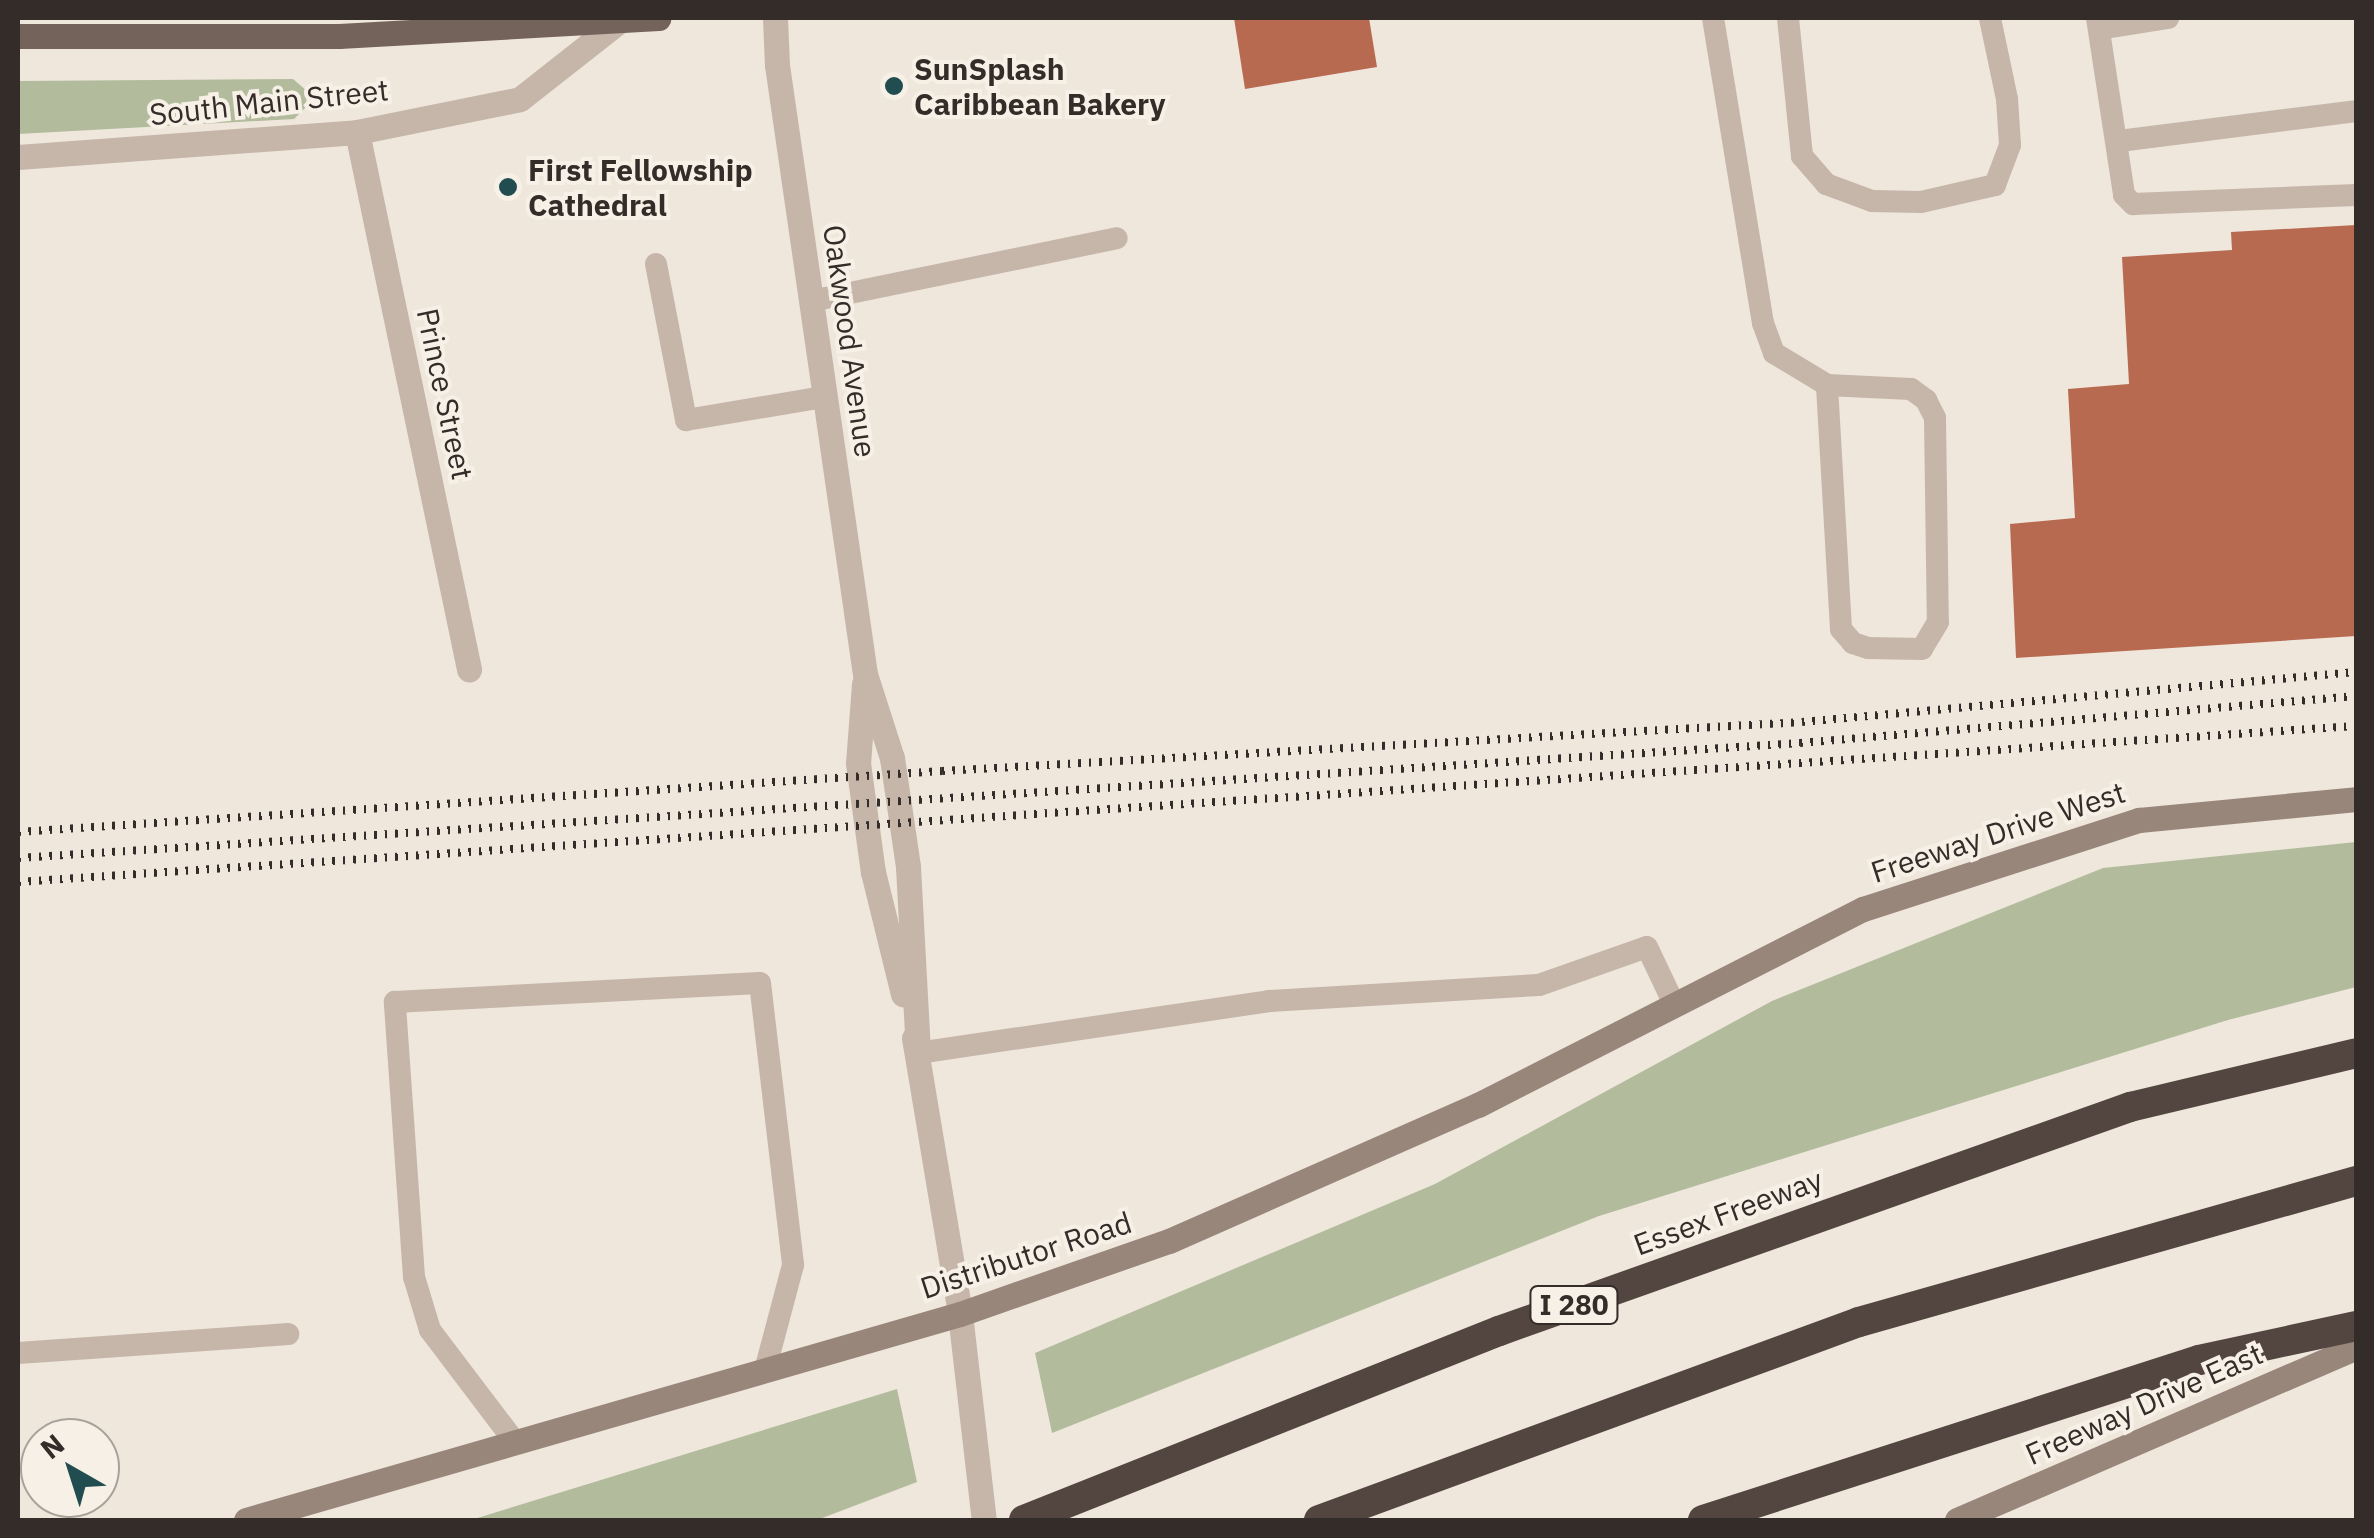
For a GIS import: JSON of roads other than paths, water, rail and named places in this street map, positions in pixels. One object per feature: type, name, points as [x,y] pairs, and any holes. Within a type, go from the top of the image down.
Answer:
[{"type":"highway","name":"Essex Freeway","points":[[1024,1520],[1499,1331],[2130,1107],[2356,1053]]},
{"type":"highway","points":[[1319,1520],[1859,1322],[2356,1181]]},
{"type":"highway","points":[[1704,1520],[2199,1360],[2356,1326]]},
{"type":"main road","points":[[18,36],[339,36],[658,18]]},
{"type":"main road","name":"Freeway Drive West","points":[[1788,948],[1863,909],[2139,820],[2356,799]]},
{"type":"main road","name":"Distributor Road","points":[[246,1520],[960,1314],[1170,1241],[1478,1105],[1788,948]]},
{"type":"main road","name":"Freeway Drive East","points":[[1957,1520],[2356,1347]]},
{"type":"street","name":"Oakwood Avenue","points":[[775,18],[777,65],[864,674],[892,758],[906,849],[918,1053]]},
{"type":"street","name":"South Main Street","points":[[18,156],[357,132],[520,99],[619,21]]},
{"type":"street","name":"Prince Street","points":[[357,132],[468,669]]},
{"type":"street","name":"Oakwood Avenue","points":[[864,674],[858,763],[873,872],[918,1053],[960,1314],[984,1520]]},
{"type":"lane","points":[[1712,18],[1763,323],[1774,354],[1826,385],[1911,389],[1926,400],[1935,418],[1938,622],[1932,640],[1922,649],[1868,648],[1853,642],[1841,629],[1826,385]]},
{"type":"lane","points":[[1788,18],[1802,156],[1826,184],[1872,201],[1921,202],[1995,185],[2010,146],[2007,99],[1990,18]]},
{"type":"lane","points":[[2168,18],[2098,23],[2119,141],[2124,196],[2132,204],[2356,195]]},
{"type":"lane","points":[[2119,141],[2356,111]]},
{"type":"lane","points":[[811,301],[1118,238]]},
{"type":"lane","points":[[656,264],[686,420],[824,397]]},
{"type":"lane","points":[[918,1053],[1213,1007],[1539,985],[1647,947],[1675,1006]]},
{"type":"lane","points":[[516,1442],[430,1330],[414,1277],[395,1002],[760,983],[792,1265],[766,1370]]},
{"type":"lane","points":[[18,1354],[288,1334]]},
{"type":"railway","points":[[18,832],[942,771],[1802,722],[2356,672]]},
{"type":"railway","points":[[18,858],[1800,743],[2356,696]]},
{"type":"railway","points":[[18,882],[2356,726]]},
{"type":"place","name":"SunSplash Caribbean Bakery","points":[[894,86]]},
{"type":"place","name":"First Fellowship Cathedral","points":[[508,187]]}]
